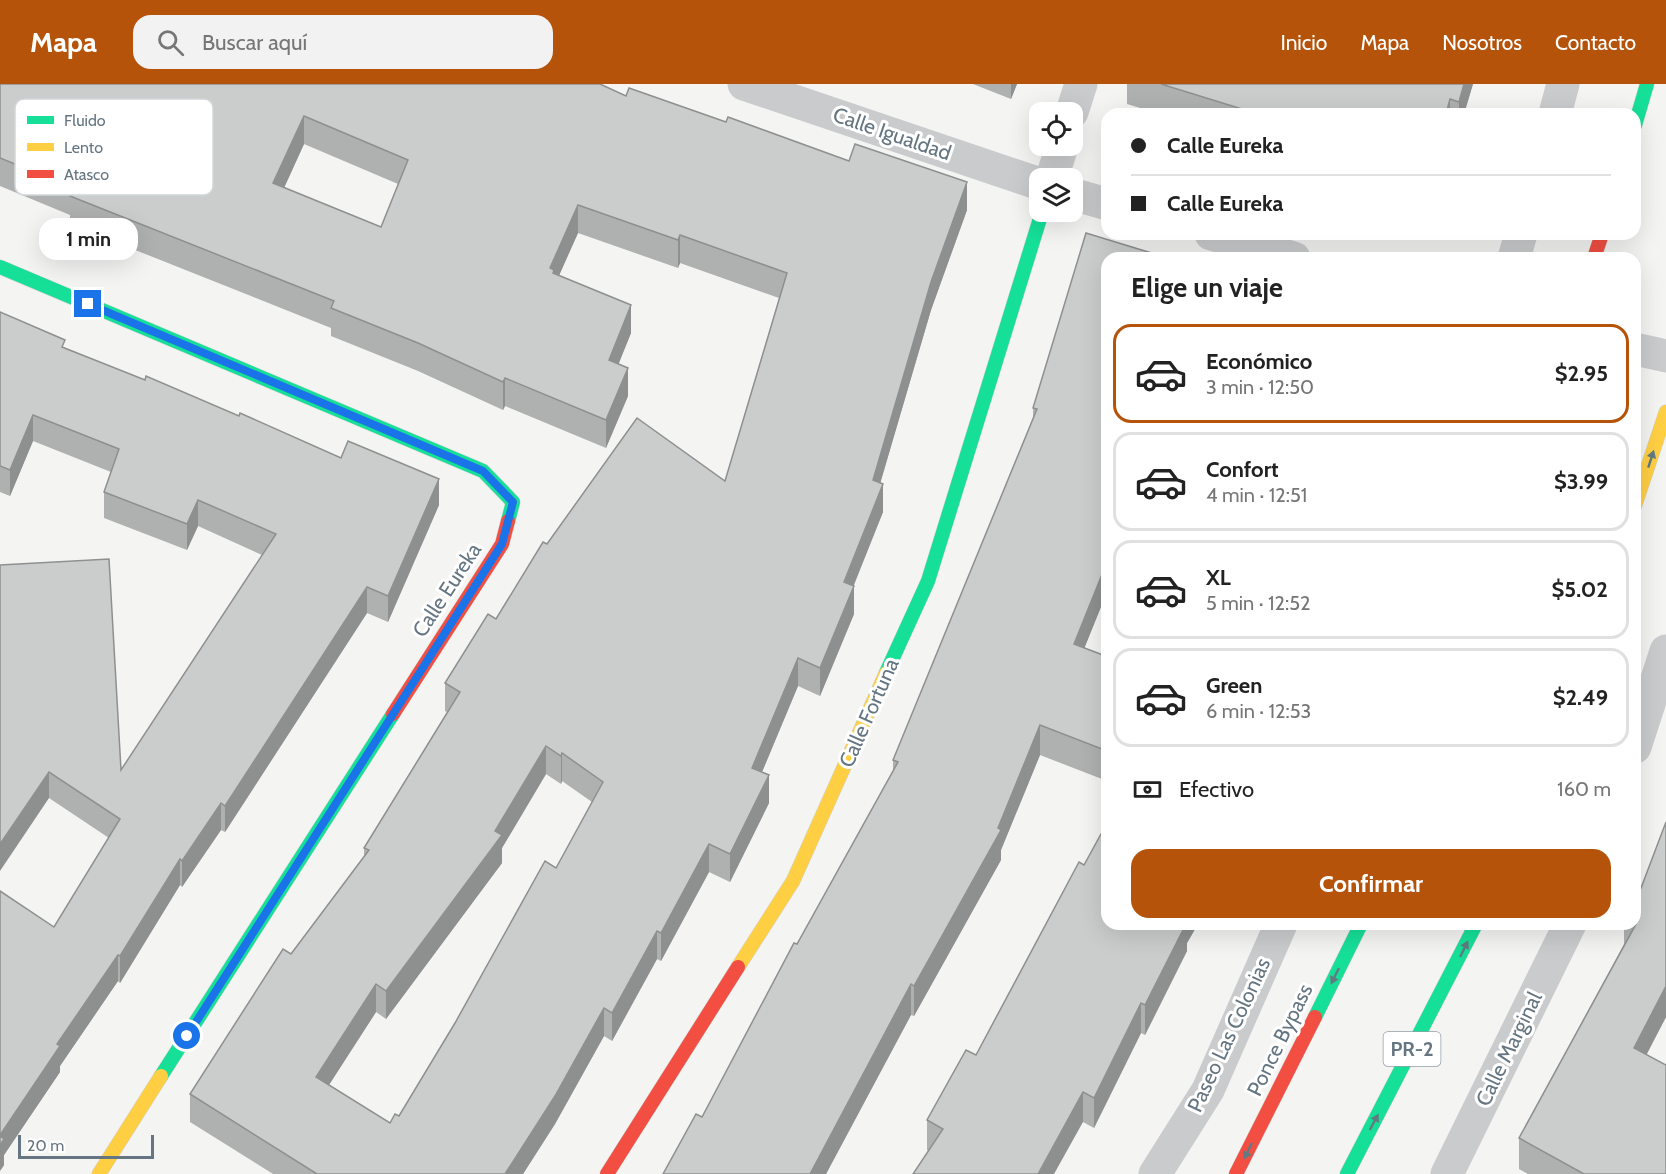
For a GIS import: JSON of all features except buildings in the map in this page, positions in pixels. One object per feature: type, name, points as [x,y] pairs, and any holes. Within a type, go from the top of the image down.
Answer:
[{"type":"main road","points":[[1640,108],[1647,84]]},
{"type":"main road","name":"Calle Fortuna","points":[[607,1174],[793,881],[808,849],[928,581],[1039,222]]},
{"type":"main road","name":"Calle Eureka","points":[[0,267],[483,471],[513,502],[502,544],[99,1174]]},
{"type":"main road","points":[[1641,487],[1666,412]]},
{"type":"main road","name":"Ponce Bypass","points":[[1236,1174],[1358,930]]},
{"type":"main road","name":"PR-2","points":[[1347,1174],[1473,930]]},
{"type":"street","name":"Calle Igualdad","points":[[744,84],[1029,180]]},
{"type":"street","points":[[1075,102],[1081,84]]},
{"type":"street","points":[[1557,108],[1563,84]]},
{"type":"street","points":[[1083,197],[1101,202]]},
{"type":"street","points":[[1232,240],[1273,252]]},
{"type":"street","points":[[1641,350],[1666,356]]},
{"type":"street","points":[[1641,728],[1666,651]]},
{"type":"street","name":"Paseo Las Colonias","points":[[1155,1174],[1208,1090],[1278,930]]},
{"type":"street","name":"Calle Marginal","points":[[1447,1174],[1567,930]]},
{"type":"traffic: fast","points":[[1640,108],[1647,84]]},
{"type":"traffic: fast","points":[[886,673],[928,581],[1039,222]]},
{"type":"traffic: fast","points":[[0,267],[483,471],[513,502],[508,521]]},
{"type":"traffic: fast","points":[[161,1076],[393,714]]},
{"type":"traffic: fast","points":[[1315,1017],[1358,930]]},
{"type":"traffic: fast","points":[[1347,1174],[1473,930]]},
{"type":"traffic: slow","points":[[1641,487],[1666,412]]},
{"type":"traffic: slow","points":[[738,967],[793,881],[886,673]]},
{"type":"traffic: slow","points":[[99,1174],[161,1076]]},
{"type":"traffic: jam","points":[[1596,252],[1600,240]]},
{"type":"traffic: jam","points":[[393,714],[502,544],[508,521]]},
{"type":"traffic: jam","points":[[607,1174],[738,967]]},
{"type":"traffic: jam","points":[[1236,1174],[1315,1017]]},
{"type":"route","points":[[88,304],[483,471],[513,502],[502,544],[187,1036]]}]
